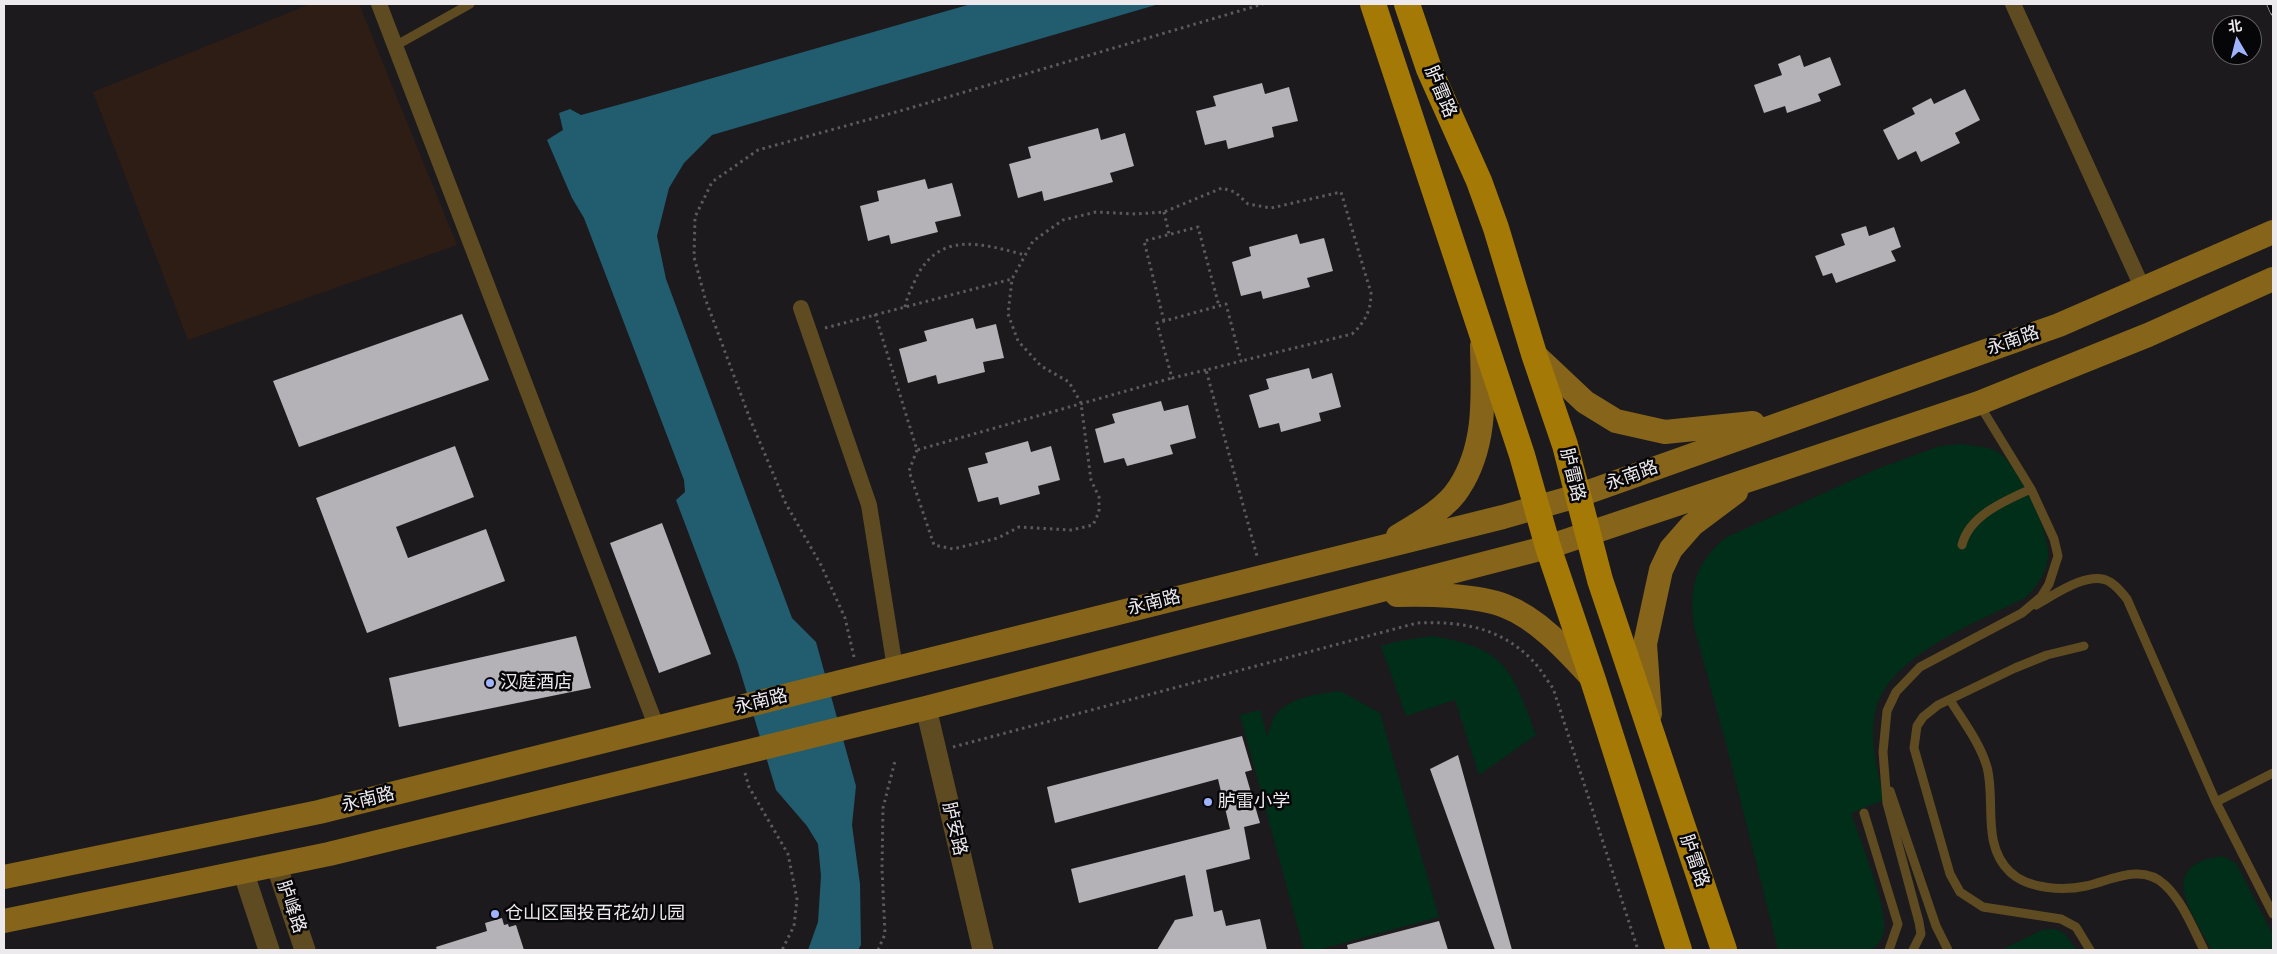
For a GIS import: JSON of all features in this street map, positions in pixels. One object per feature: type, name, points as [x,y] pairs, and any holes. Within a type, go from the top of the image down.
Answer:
[{"type":"main road","name":"胪雷路","points":[[1373,4],[1482,334],[1548,547],[1593,680],[1679,950]]},
{"type":"main road","name":"胪雷路","points":[[1407,4],[1429,69],[1478,181],[1496,228],[1534,354],[1565,445],[1600,580],[1653,743],[1725,945]]},
{"type":"main road","name":"永南路","points":[[4,877],[319,812],[1577,496],[2059,325],[2273,232]]},
{"type":"main road","points":[[4,921],[276,864],[739,754],[926,708],[1548,547],[1979,404],[2148,335],[2273,279]]},
{"type":"main road","points":[[1380,547],[1430,516],[1458,490],[1478,443],[1483,418],[1482,334]]},
{"type":"main road","points":[[1534,354],[1585,402],[1616,422],[1665,432],[1790,420]]},
{"type":"main road","points":[[1653,743],[1645,644],[1661,570],[1671,549],[1692,525],[1722,501],[1762,475]]},
{"type":"main road","points":[[1360,596],[1414,594],[1465,598],[1505,606],[1541,628],[1563,647],[1593,680]]},
{"type":"street","points":[[379,4],[657,728]]},
{"type":"street","points":[[2013,4],[2143,289]]},
{"type":"street","points":[[802,308],[869,505],[895,668]]},
{"type":"street","name":"胪安路","points":[[926,708],[983,950]]},
{"type":"street","name":"胪峰路","points":[[276,864],[305,950]]},
{"type":"street","name":"胪峰路","points":[[243,871],[268,950]]},
{"type":"lane","points":[[395,46],[470,4]]},
{"type":"lane","points":[[1979,404],[2031,489],[2054,539],[2058,556],[2049,584],[2040,597],[2022,613]]},
{"type":"lane","points":[[1962,545],[1964,534],[1971,524],[2015,496],[2031,489]]},
{"type":"lane","points":[[1913,950],[1921,934],[1888,803],[1888,784],[1883,752],[1887,711],[1896,692],[1920,667],[1935,658],[2081,581],[2097,578],[2109,581],[2119,589],[2136,618],[2216,802],[2273,914]]},
{"type":"lane","points":[[2084,646],[2036,658],[1938,705],[1923,717],[1915,734],[1914,748],[1954,883],[1967,898],[1983,906],[2061,919],[2076,927],[2090,950]]},
{"type":"lane","points":[[1950,700],[1978,746],[1987,766],[1991,787],[1990,814],[1994,841],[2009,871],[2021,880],[2048,887],[2074,888],[2131,874],[2154,877],[2165,884],[2178,900],[2204,950]]},
{"type":"lane","points":[[2216,802],[2273,773]]},
{"type":"lane","points":[[1888,784],[1936,926],[1948,950]]},
{"type":"lane","points":[[1864,813],[1898,924],[1889,950]]},
{"type":"path","points":[[859,677],[845,618],[821,565],[786,504],[750,419],[705,298],[694,257],[695,217],[712,182],[758,150],[907,109],[1263,4]]},
{"type":"path","points":[[875,314],[917,450],[909,471],[934,545],[954,549],[998,538],[1019,527],[1071,530],[1092,524],[1099,512],[1099,497],[1091,480],[1081,404],[1069,382],[1041,366],[1018,341],[1008,314],[1012,278],[1033,241],[1063,220],[1096,212],[1136,214],[1164,212],[1222,188],[1235,192],[1248,204],[1271,208],[1341,192],[1371,293],[1371,307],[1362,325],[1352,334],[1172,378],[1081,404],[917,450]]},
{"type":"path","points":[[1164,212],[1169,234]]},
{"type":"path","points":[[1164,321],[1144,241],[1169,234],[1198,227],[1219,306]]},
{"type":"path","points":[[905,307],[907,297],[924,262],[936,251],[957,245],[982,244],[1025,255]]},
{"type":"path","points":[[810,332],[1012,278]]},
{"type":"path","points":[[1172,378],[1157,323],[1226,304],[1241,362]]},
{"type":"path","points":[[1206,370],[1257,557]]},
{"type":"path","points":[[936,751],[1416,624],[1448,622],[1485,629],[1510,643],[1532,660],[1553,688],[1638,950]]},
{"type":"path","points":[[739,754],[749,787],[788,854],[797,899],[794,926],[782,950]]},
{"type":"path","points":[[878,950],[885,934],[882,808],[895,761]]},
{"type":"shaded area","points":[[310,4],[359,4],[457,245],[188,340],[93,92]]},
{"type":"green space","points":[[1960,444],[1994,450],[2006,459],[2014,470],[2032,501],[2045,533],[2048,558],[2043,575],[2025,598],[1936,643],[1915,658],[1896,674],[1883,693],[1875,713],[1873,735],[1875,757],[1884,800],[1851,813],[1872,871],[1881,903],[1884,928],[1880,941],[1870,950],[1778,950],[1728,751],[1694,627],[1693,600],[1697,576],[1708,556],[1727,537],[1877,469],[1940,446]]},
{"type":"green space","points":[[1432,636],[1476,647],[1491,655],[1503,665],[1520,693],[1536,735],[1479,775],[1455,700],[1406,716],[1381,646]]},
{"type":"green space","points":[[1340,691],[1380,713],[1439,917],[1318,950],[1304,950],[1240,715],[1260,710],[1267,736],[1274,717],[1287,705],[1304,698]]},
{"type":"green space","points":[[2222,856],[2236,863],[2273,935],[2273,950],[2212,950],[2196,921],[2184,892],[2184,880],[2189,869],[2202,861]]},
{"type":"green space","points":[[2055,929],[2064,933],[2077,950],[2001,950],[2042,930]]},
{"type":"water","points":[[971,4],[1159,4],[712,135],[684,163],[669,188],[657,236],[666,279],[792,618],[816,642],[856,786],[852,825],[860,884],[861,945],[858,950],[808,950],[818,922],[821,876],[818,844],[807,826],[776,790],[738,664],[676,500],[685,492],[684,480],[584,218],[572,198],[547,140],[563,130],[559,113],[570,109],[581,115]]},
{"type":"building","points":[[1800,55],[1804,67],[1830,57],[1841,85],[1818,94],[1821,101],[1787,113],[1785,106],[1764,113],[1754,85],[1782,75],[1778,64]]},
{"type":"building","points":[[1262,83],[1265,94],[1289,87],[1298,121],[1272,127],[1274,137],[1228,149],[1226,140],[1205,145],[1196,111],[1216,106],[1213,96]]},
{"type":"building","points":[[1965,89],[1980,120],[1955,133],[1960,143],[1921,162],[1916,151],[1898,160],[1883,130],[1915,114],[1912,108],[1931,98],[1934,104]]},
{"type":"building","points":[[1098,128],[1101,140],[1125,133],[1134,166],[1110,173],[1113,182],[1044,201],[1042,191],[1018,198],[1009,164],[1031,158],[1028,147]]},
{"type":"building","points":[[925,179],[928,189],[952,183],[961,216],[935,222],[938,232],[891,244],[889,235],[868,241],[860,206],[879,201],[877,191]]},
{"type":"building","points":[[1866,226],[1869,236],[1894,227],[1901,247],[1891,251],[1896,261],[1836,283],[1832,273],[1823,276],[1815,256],[1845,245],[1841,234]]},
{"type":"building","points":[[1297,234],[1300,244],[1324,238],[1333,271],[1307,278],[1310,287],[1263,299],[1261,291],[1241,296],[1232,262],[1251,256],[1249,247]]},
{"type":"building","points":[[462,314],[489,380],[299,447],[273,381]]},
{"type":"building","points":[[973,318],[976,329],[996,324],[1004,358],[983,362],[985,372],[938,384],[936,375],[908,383],[899,349],[927,341],[924,331]]},
{"type":"building","points":[[1309,368],[1312,379],[1332,373],[1341,407],[1319,413],[1321,421],[1281,432],[1279,423],[1259,428],[1249,395],[1269,389],[1266,379]]},
{"type":"building","points":[[1161,401],[1164,411],[1188,405],[1196,438],[1170,445],[1173,454],[1127,466],[1124,458],[1104,463],[1095,429],[1115,423],[1112,414]]},
{"type":"building","points":[[1028,441],[1031,452],[1051,446],[1060,480],[1038,486],[1040,494],[1000,505],[998,497],[978,502],[968,468],[988,463],[985,453]]},
{"type":"building","points":[[455,446],[474,497],[396,527],[408,558],[486,529],[505,581],[367,633],[316,498]]},
{"type":"building","points":[[662,523],[711,654],[659,673],[610,543]]},
{"type":"building","name":"汉庭酒店","points":[[576,636],[591,688],[399,727],[389,678]]},
{"type":"building","points":[[1242,736],[1252,770],[1245,772],[1260,823],[1244,827],[1250,859],[1206,870],[1214,912],[1222,910],[1226,926],[1260,919],[1267,950],[1157,950],[1175,920],[1193,916],[1185,875],[1079,903],[1071,869],[1230,829],[1218,779],[1055,823],[1047,787]]},
{"type":"building","points":[[1458,755],[1512,950],[1495,950],[1430,769]]},
{"type":"building","points":[[502,918],[504,925],[508,924],[509,927],[516,925],[524,950],[437,950],[436,947],[487,931],[485,923]]},
{"type":"building","points":[[1439,921],[1448,950],[1348,950],[1347,945]]},
{"type":"railway","points":[[2269,4],[2273,13]]},
{"type":"place","name":"汉庭酒店","points":[[490,683]]},
{"type":"place","name":"胪雷小学","points":[[1208,802]]},
{"type":"place","name":"仓山区国投百花幼儿园","points":[[495,914]]}]
